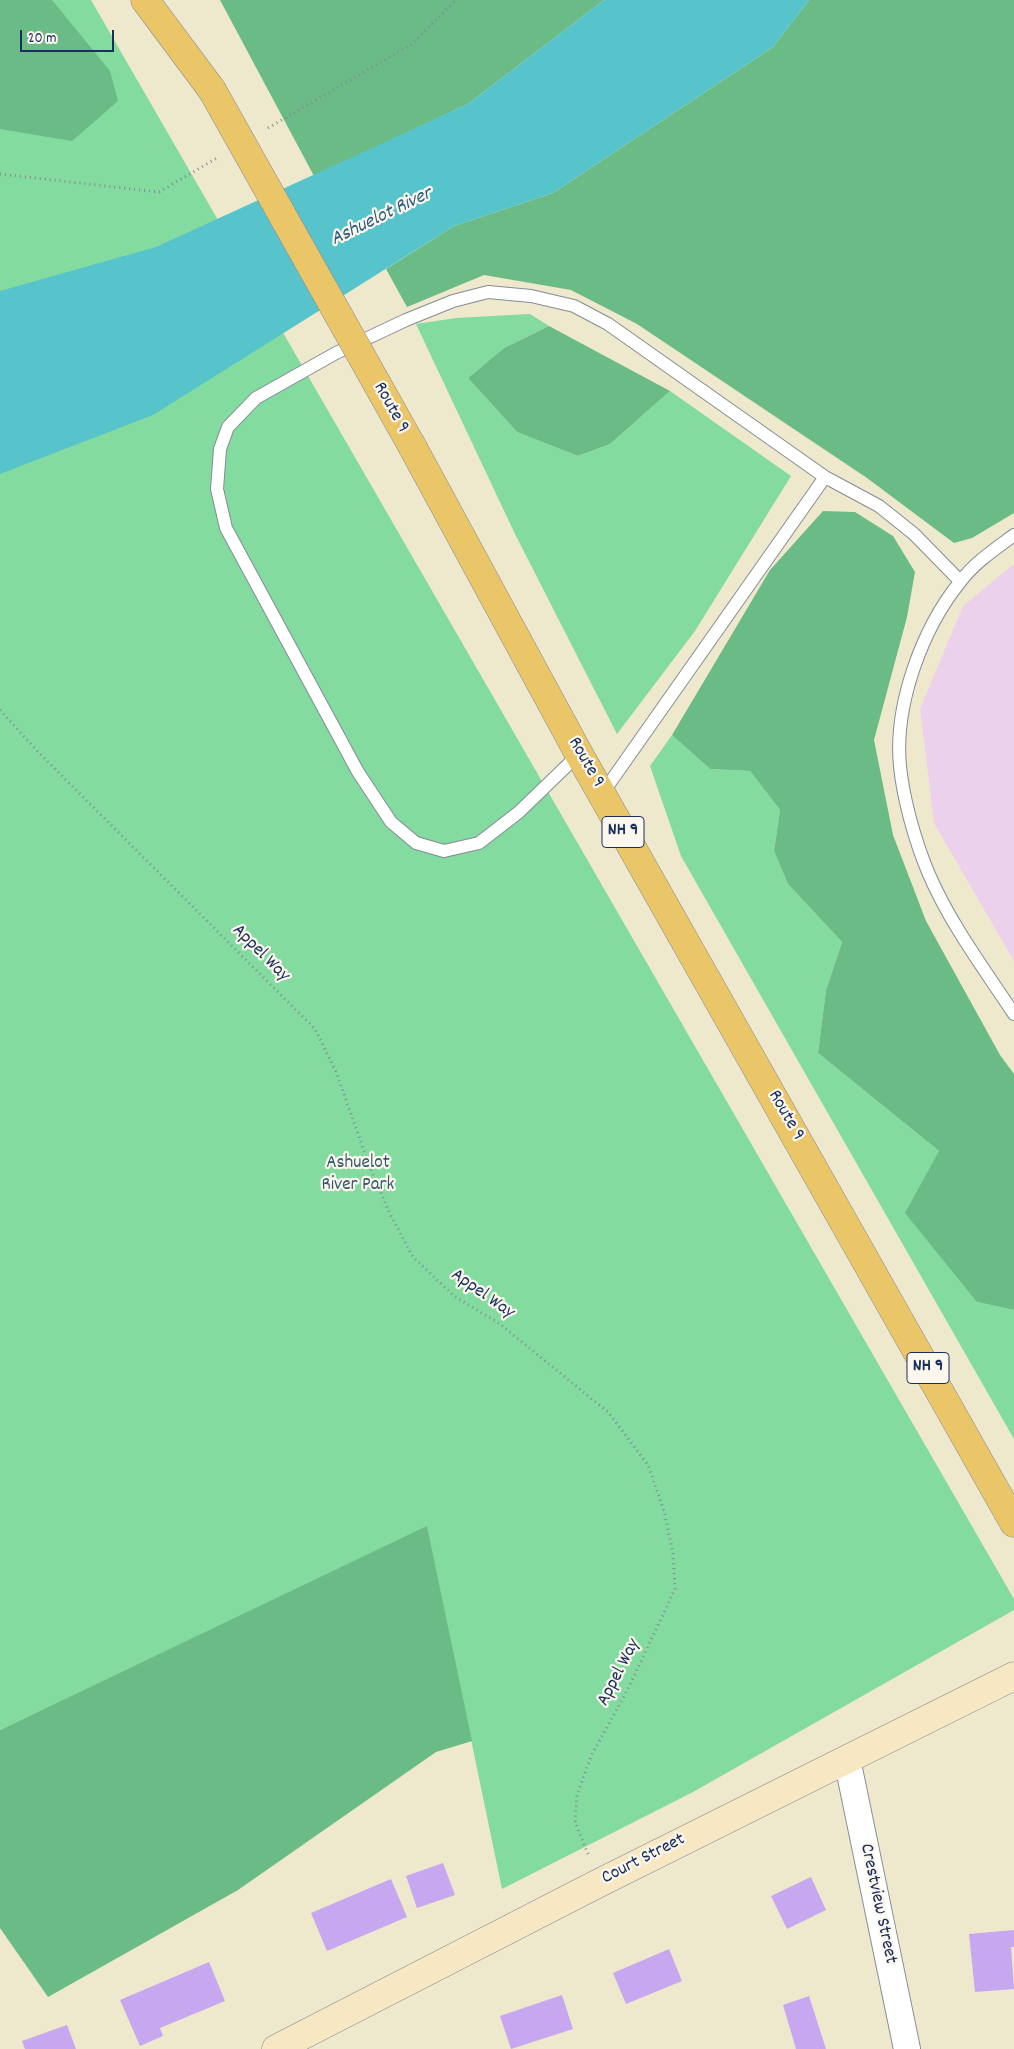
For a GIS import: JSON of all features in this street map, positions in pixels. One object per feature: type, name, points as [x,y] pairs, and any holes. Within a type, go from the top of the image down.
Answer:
[{"type":"highway","name":"NH 9","points":[[144,0],[212,90]]},
{"type":"highway","name":"Route 9","points":[[162,0],[412,446],[579,754],[1014,1523]]},
{"type":"main road","name":"Court Street","points":[[276,2049],[599,1882],[1014,1676]]},
{"type":"street","name":"Crestview Street","points":[[847,1759],[907,2049]]},
{"type":"lane","points":[[579,754],[519,812],[479,843],[444,850],[416,843],[391,822],[358,772],[226,528],[218,489],[220,449],[228,427],[256,398],[336,353],[406,320],[453,301],[488,292],[531,296],[574,306],[608,324],[825,477],[879,506],[914,534],[960,581]]},
{"type":"lane","points":[[602,794],[825,477]]},
{"type":"lane","points":[[1014,535],[989,553],[960,581],[929,630],[913,670],[902,720],[900,765],[912,822],[928,872],[956,923],[1014,1014]]},
{"type":"path","name":"Appel Way","points":[[0,710],[40,754],[315,1029],[337,1074],[369,1165],[386,1206],[413,1257],[454,1296],[500,1324],[609,1413],[648,1465],[666,1520],[673,1553],[675,1590],[627,1691],[591,1756],[577,1795],[575,1822],[599,1882]]},
{"type":"shaded area","points":[[1014,564],[1014,961],[934,823],[920,709],[963,606]]},
{"type":"green space","name":"Ashuelot River Park","points":[[0,0],[91,0],[1014,1599],[1014,1610],[693,1792],[502,1889],[427,1527],[0,1730]]},
{"type":"green space","points":[[0,0],[52,0],[110,71],[118,101],[72,141],[0,129]]},
{"type":"green space","points":[[220,0],[604,0],[468,104],[314,176]]},
{"type":"green space","points":[[809,0],[1014,0],[1014,513],[972,538],[954,543],[867,478],[637,324],[571,290],[484,275],[407,307],[386,269],[454,226],[553,193],[773,47]]},
{"type":"green space","points":[[530,314],[549,326],[504,348],[468,378],[517,432],[578,456],[610,444],[670,391],[791,476],[695,631],[617,734],[515,534],[416,324],[456,318]]},
{"type":"green space","points":[[549,326],[670,391],[610,444],[578,456],[517,432],[468,378],[504,348]]},
{"type":"green space","points":[[823,511],[855,512],[893,536],[915,572],[907,617],[874,740],[893,835],[926,921],[1000,1055],[1014,1074],[1014,1310],[977,1302],[905,1213],[939,1151],[818,1053],[826,990],[842,942],[788,884],[774,851],[780,810],[750,771],[710,769],[672,735],[770,570]]},
{"type":"green space","points":[[672,735],[710,769],[750,771],[780,810],[774,851],[788,884],[842,942],[826,990],[818,1053],[939,1151],[977,1302],[1014,1310],[1014,1439],[681,856],[650,766]]},
{"type":"green space","points":[[427,1526],[472,1741],[436,1752],[238,1890],[48,1997],[0,1928],[0,1730]]},
{"type":"water","name":"Ashuelot River","points":[[604,0],[809,0],[773,47],[553,193],[454,226],[153,415],[0,474],[0,291],[156,247],[468,104]]},
{"type":"building","points":[[443,1863],[455,1895],[417,1908],[406,1876]]},
{"type":"building","points":[[811,1877],[826,1910],[787,1929],[771,1896]]},
{"type":"building","points":[[391,1879],[407,1917],[327,1951],[311,1913]]},
{"type":"building","points":[[1014,1930],[1014,1947],[1011,1947],[1014,1989],[975,1992],[969,1934]]},
{"type":"building","points":[[669,1949],[682,1981],[626,2004],[613,1973]]},
{"type":"building","points":[[209,1962],[225,2001],[160,2028],[163,2036],[140,2046],[120,2000]]},
{"type":"building","points":[[562,1995],[573,2029],[511,2049],[500,2016]]},
{"type":"building","points":[[809,1996],[826,2049],[796,2049],[783,2005]]},
{"type":"building","points":[[67,2025],[76,2049],[25,2049],[22,2041]]}]
